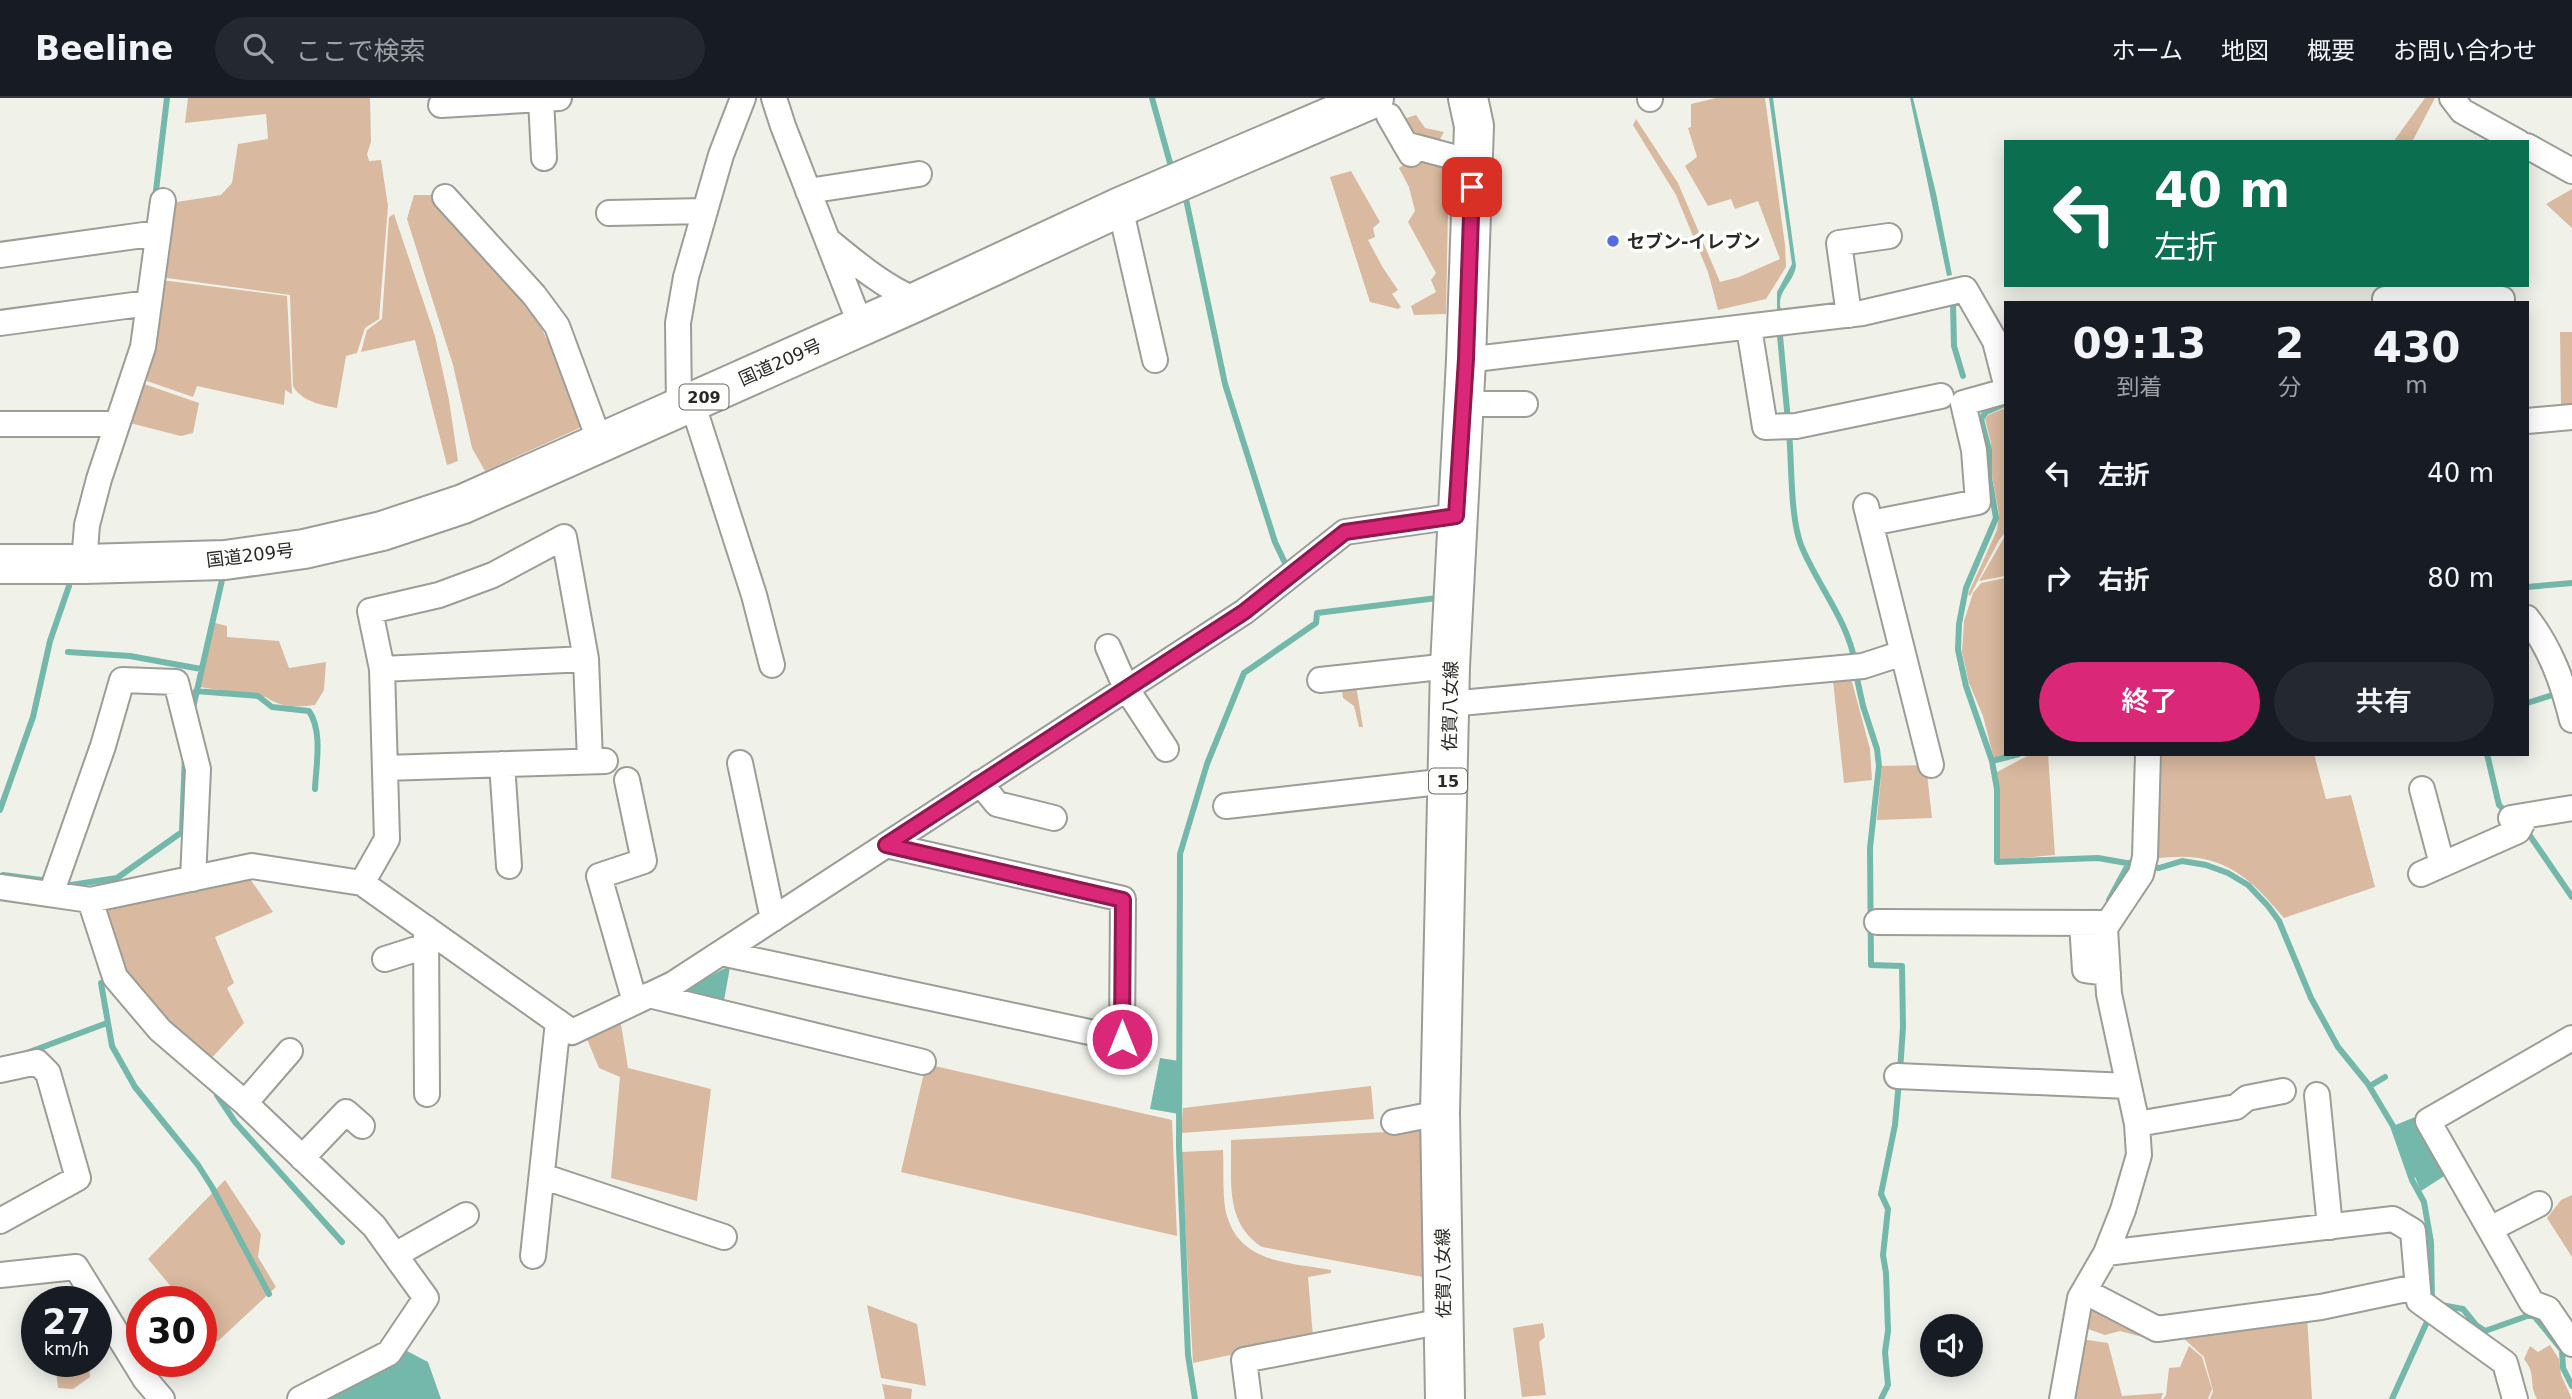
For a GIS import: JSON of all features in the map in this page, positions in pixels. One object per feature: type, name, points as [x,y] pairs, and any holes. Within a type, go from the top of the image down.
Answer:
[{"type":"main road","name":"佐賀八女線","points":[[1445,1399],[1440,1113],[1450,666],[1466,359],[1474,126],[1468,98]]},
{"type":"main road","name":"国道209号","points":[[0,564],[84,565],[225,560],[304,549],[382,531],[463,504],[918,301],[1120,207],[1382,107]]},
{"type":"street","points":[[743,98],[721,155],[686,276],[678,323],[686,405],[754,595],[772,665]]},
{"type":"street","points":[[774,98],[861,326]]},
{"type":"street","points":[[2452,98],[2462,111],[2514,140]]},
{"type":"street","points":[[441,105],[550,99],[544,158]]},
{"type":"street","points":[[1382,107],[1408,149],[1472,163]]},
{"type":"street","points":[[2529,147],[2572,171]]},
{"type":"street","points":[[808,191],[919,174]]},
{"type":"street","points":[[445,197],[534,295],[556,326],[600,442]]},
{"type":"street","points":[[84,565],[88,525],[117,424],[143,347],[163,201]]},
{"type":"street","points":[[1120,207],[1155,360]]},
{"type":"street","points":[[608,213],[705,211]]},
{"type":"street","points":[[0,255],[158,233]]},
{"type":"street","points":[[1849,315],[1839,243],[1889,236]]},
{"type":"street","points":[[827,240],[874,277],[918,301]]},
{"type":"street","points":[[1466,359],[1849,315],[1965,289],[1995,341],[2004,376]]},
{"type":"street","points":[[2385,296],[2502,301]]},
{"type":"street","points":[[0,323],[148,303]]},
{"type":"street","points":[[1749,328],[1765,428],[1796,426],[1941,396]]},
{"type":"street","points":[[1931,765],[1868,515],[1978,502],[1974,450],[1963,403],[2004,392]]},
{"type":"street","points":[[1483,404],[1525,404]]},
{"type":"street","points":[[2529,421],[2572,418]]},
{"type":"street","points":[[0,424],[117,424]]},
{"type":"street","points":[[0,887],[90,900],[253,866],[362,883],[426,937],[572,1032],[673,984],[774,919],[1244,612],[1345,532],[1456,516]]},
{"type":"street","points":[[362,883],[387,839],[382,668],[370,611],[439,595],[493,575],[564,537],[586,659],[598,761],[385,768]]},
{"type":"street","points":[[2529,620],[2563,660],[2565,691],[2572,720]]},
{"type":"street","points":[[1108,646],[1126,688],[1166,749]]},
{"type":"street","points":[[1450,704],[1863,666],[1903,653]]},
{"type":"street","points":[[382,668],[586,659]]},
{"type":"street","points":[[1320,680],[1450,666]]},
{"type":"street","points":[[51,894],[103,746],[121,680],[176,682],[198,769],[193,878]]},
{"type":"street","points":[[2062,1399],[2067,1383],[2069,1351],[2080,1298],[2106,1253],[2123,1210],[2139,1155],[2137,1124],[2109,995],[2105,928],[2141,874],[2145,857],[2148,756]]},
{"type":"street","points":[[740,763],[774,919]]},
{"type":"street","points":[[502,764],[509,866]]},
{"type":"street","points":[[627,780],[644,861],[599,876],[642,999]]},
{"type":"street","points":[[1226,806],[1448,781]]},
{"type":"street","points":[[981,783],[997,804],[1054,818]]},
{"type":"street","points":[[2422,789],[2431,869],[2496,841],[2507,819],[2572,808]]},
{"type":"street","points":[[721,953],[1122,1039],[1123,900],[886,845]]},
{"type":"street","points":[[90,900],[115,977],[160,1030],[245,1103],[374,1226],[426,1298],[389,1353],[300,1399]]},
{"type":"street","points":[[1877,922],[2108,923]]},
{"type":"street","points":[[2082,923],[2085,970],[2108,973]]},
{"type":"street","points":[[385,959],[426,937]]},
{"type":"street","points":[[426,937],[427,1094]]},
{"type":"street","points":[[642,999],[923,1062]]},
{"type":"street","points":[[533,1256],[558,1022]]},
{"type":"street","points":[[2572,1038],[2428,1121],[2532,1303],[2548,1309],[2572,1344]]},
{"type":"street","points":[[245,1103],[290,1051]]},
{"type":"street","points":[[0,1070],[37,1062],[48,1073],[78,1178],[0,1221]]},
{"type":"street","points":[[1897,1076],[2128,1086]]},
{"type":"street","points":[[2137,1124],[2236,1107],[2247,1098],[2283,1091]]},
{"type":"street","points":[[2317,1095],[2330,1227]]},
{"type":"street","points":[[302,1157],[346,1112],[362,1126]]},
{"type":"street","points":[[1394,1122],[1440,1113]]},
{"type":"street","points":[[542,1176],[724,1237]]},
{"type":"street","points":[[2490,1229],[2539,1204]]},
{"type":"street","points":[[395,1255],[466,1215]]},
{"type":"street","points":[[2106,1253],[2393,1219],[2413,1231],[2419,1301],[2505,1363],[2515,1399]]},
{"type":"street","points":[[0,1275],[76,1267],[145,1380],[162,1399]]},
{"type":"street","points":[[2084,1291],[2157,1329],[2320,1307],[2416,1287]]},
{"type":"street","points":[[1249,1399],[1244,1360],[1443,1321]]},
{"type":"shaded area","points":[[188,98],[370,98],[371,142],[367,154],[369,161],[381,160],[388,206],[379,319],[365,328],[357,353],[346,356],[337,408],[306,399],[293,386],[290,295],[160,277],[171,203],[221,195],[232,183],[238,144],[268,139],[266,114],[185,123]]},
{"type":"shaded area","points":[[1716,98],[1765,98],[1786,267],[1766,299],[1718,310],[1708,272],[1676,195],[1633,125],[1636,119],[1678,183],[1720,282],[1739,277],[1780,259],[1758,201],[1735,209],[1731,199],[1708,206],[1685,166],[1697,157],[1688,128],[1691,127],[1691,104]]},
{"type":"shaded area","points":[[2425,98],[2435,98],[2413,140],[2394,140]]},
{"type":"shaded area","points":[[1416,115],[1425,128],[1444,132],[1439,141],[1410,133],[1403,119]]},
{"type":"shaded area","points":[[1421,153],[1449,160],[1446,314],[1414,315],[1411,306],[1436,292],[1431,280],[1436,273],[1408,222],[1415,211],[1409,187],[1399,168]]},
{"type":"shaded area","points":[[1351,171],[1380,222],[1373,228],[1375,237],[1368,240],[1398,290],[1392,294],[1401,307],[1398,309],[1370,302],[1330,177]]},
{"type":"shaded area","points":[[2572,189],[2572,228],[2546,204]]},
{"type":"shaded area","points":[[414,195],[435,195],[532,305],[546,338],[554,340],[584,426],[485,471],[472,448],[453,365],[407,219]]},
{"type":"shaded area","points":[[394,214],[435,336],[449,400],[458,461],[447,465],[415,340],[361,352],[367,330],[382,319],[389,217]]},
{"type":"shaded area","points":[[161,280],[287,296],[292,394],[285,390],[284,405],[197,386],[193,397],[147,381]]},
{"type":"shaded area","points":[[2560,332],[2572,332],[2572,405],[2561,405]]},
{"type":"shaded area","points":[[144,384],[199,403],[193,433],[181,436],[126,422]]},
{"type":"shaded area","points":[[2004,408],[2004,534],[1970,596],[1968,594],[1997,530],[1999,515],[1992,476],[1991,443],[1985,419]]},
{"type":"shaded area","points":[[2004,538],[2004,576],[1979,581]]},
{"type":"shaded area","points":[[2004,578],[2005,756],[1994,759],[1983,716],[1969,683],[1962,652],[1964,621],[1973,593],[1981,583]]},
{"type":"shaded area","points":[[215,623],[227,626],[227,637],[279,641],[289,668],[326,662],[324,690],[315,705],[289,706],[266,697],[200,687]]},
{"type":"shaded area","points":[[1851,678],[1870,749],[1872,780],[1844,783],[1833,681]]},
{"type":"shaded area","points":[[1356,686],[1363,727],[1359,727],[1354,706],[1343,698],[1342,690]]},
{"type":"shaded area","points":[[2027,756],[2048,756],[2055,855],[2000,860],[1997,772]]},
{"type":"shaded area","points":[[2158,756],[2315,756],[2326,799],[2351,795],[2375,887],[2284,918],[2256,888],[2227,867],[2195,857],[2153,859]]},
{"type":"shaded area","points":[[1926,765],[1932,818],[1877,820],[1882,766]]},
{"type":"shaded area","points":[[246,873],[273,912],[215,937],[234,983],[227,988],[244,1023],[207,1063],[121,974],[97,905]]},
{"type":"shaded area","points":[[621,1024],[628,1068],[711,1089],[697,1201],[611,1178],[620,1077],[599,1068],[587,1039]]},
{"type":"shaded area","points":[[926,1064],[1172,1120],[1177,1236],[901,1172]]},
{"type":"shaded area","points":[[1371,1086],[1374,1119],[1181,1133],[1183,1108]]},
{"type":"shaded area","points":[[1428,1124],[1428,1278],[1262,1247],[1241,1226],[1231,1185],[1231,1140],[1386,1132]]},
{"type":"shaded area","points":[[1223,1150],[1225,1209],[1234,1232],[1243,1244],[1269,1258],[1331,1270],[1331,1273],[1308,1277],[1313,1337],[1193,1363],[1181,1152]]},
{"type":"shaded area","points":[[225,1180],[261,1234],[258,1257],[276,1287],[217,1342],[217,1286],[171,1286],[148,1259]]},
{"type":"shaded area","points":[[2572,1195],[2572,1257],[2547,1218],[2561,1200]]},
{"type":"shaded area","points":[[2088,1302],[2153,1340],[2120,1331],[2105,1335],[2082,1327]]},
{"type":"shaded area","points":[[867,1305],[917,1324],[926,1386],[881,1378]]},
{"type":"shaded area","points":[[2307,1315],[2312,1399],[2210,1399],[2213,1391],[2204,1357],[2181,1336]]},
{"type":"shaded area","points":[[1543,1323],[1545,1337],[1539,1342],[1546,1395],[1522,1397],[1513,1328]]},
{"type":"shaded area","points":[[2081,1339],[2108,1343],[2122,1396],[2163,1393],[2161,1399],[2069,1399]]},
{"type":"shaded area","points":[[2550,1345],[2559,1359],[2561,1375],[2572,1399],[2537,1399],[2534,1393],[2530,1370],[2524,1359],[2530,1346],[2538,1352]]},
{"type":"shaded area","points":[[2189,1346],[2202,1357],[2212,1389],[2208,1399],[2163,1399],[2166,1395],[2169,1368],[2180,1367]]},
{"type":"shaded area","points":[[57,1377],[90,1377],[73,1389],[58,1388]]},
{"type":"shaded area","points":[[882,1384],[912,1389],[911,1399],[885,1399]]},
{"type":"water","points":[[1769,98],[1773,98],[1796,266],[1780,299],[1782,313],[1777,314],[1777,292],[1792,264]]},
{"type":"water","points":[[1910,98],[1913,98],[1936,193],[1952,275],[1947,276]]},
{"type":"water","points":[[730,967],[723,1006],[679,994],[723,969]]},
{"type":"water","points":[[1160,1058],[1179,1061],[1179,1114],[1150,1109]]},
{"type":"water","points":[[2415,1117],[2449,1173],[2421,1191],[2415,1177],[2412,1180],[2393,1126]]},
{"type":"water","points":[[407,1351],[428,1362],[441,1399],[316,1399]]},
{"type":"waterway","points":[[155,199],[167,98]]},
{"type":"waterway","points":[[1152,98],[1170,163]]},
{"type":"waterway","points":[[1186,199],[1225,384],[1275,542],[1286,565]]},
{"type":"waterway","points":[[1953,304],[1954,346],[1963,376]]},
{"type":"waterway","points":[[1780,336],[1788,421]]},
{"type":"waterway","points":[[2002,405],[1986,412],[1981,419],[1989,450],[1989,477],[1996,518],[1966,588],[1959,624],[1958,650],[1966,686],[1992,761],[1997,789],[1997,862],[2098,858],[2138,865]]},
{"type":"waterway","points":[[1789,432],[1797,533],[1808,560],[1846,632],[1855,663]]},
{"type":"waterway","points":[[193,708],[222,580]]},
{"type":"waterway","points":[[2529,587],[2572,583]]},
{"type":"waterway","points":[[0,810],[33,717],[50,641],[69,586]]},
{"type":"waterway","points":[[1195,1399],[1188,1355],[1179,1147],[1180,854],[1207,764],[1244,673],[1316,623],[1317,613],[1437,598]]},
{"type":"waterway","points":[[68,652],[130,656],[201,669]]},
{"type":"waterway","points":[[1856,674],[1877,749],[1879,766],[1870,848],[1871,965],[1902,966],[1903,1027],[1900,1071]]},
{"type":"waterway","points":[[196,691],[258,696],[272,707],[309,711],[317,739],[315,789]]},
{"type":"waterway","points":[[2529,702],[2556,694]]},
{"type":"waterway","points":[[60,883],[71,885],[117,878],[182,832],[185,753]]},
{"type":"waterway","points":[[1992,761],[2011,756]]},
{"type":"waterway","points":[[2487,756],[2499,805],[2507,813]]},
{"type":"waterway","points":[[2526,830],[2572,897]]},
{"type":"waterway","points":[[2148,867],[2159,868],[2182,861],[2206,865],[2228,873],[2248,885],[2279,921],[2311,998],[2338,1047],[2368,1084],[2393,1126],[2412,1180],[2424,1202],[2431,1242],[2432,1300]]},
{"type":"waterway","points":[[2109,900],[2129,863]]},
{"type":"waterway","points":[[3,875],[49,881]]},
{"type":"waterway","points":[[101,983],[112,1046],[135,1087],[198,1165],[212,1187],[269,1294]]},
{"type":"waterway","points":[[24,1054],[107,1023]]},
{"type":"waterway","points":[[2370,1086],[2385,1077]]},
{"type":"waterway","points":[[1881,1399],[1888,1385],[1885,1352],[1888,1331],[1886,1273],[1883,1255],[1888,1209],[1881,1194],[1895,1125],[1899,1081]]},
{"type":"waterway","points":[[217,1095],[235,1122],[342,1242]]},
{"type":"waterway","points":[[2441,1305],[2463,1309],[2476,1325],[2485,1331],[2530,1315],[2535,1317],[2562,1350],[2563,1368],[2572,1386]]},
{"type":"waterway","points":[[2392,1399],[2426,1324]]},
{"type":"place","name":"セブン-イレブン","points":[[1613,241]]},
{"type":"route","points":[[1122,1039],[1123,900],[886,845],[1244,612],[1345,532],[1456,516],[1466,359],[1472,187]]}]
